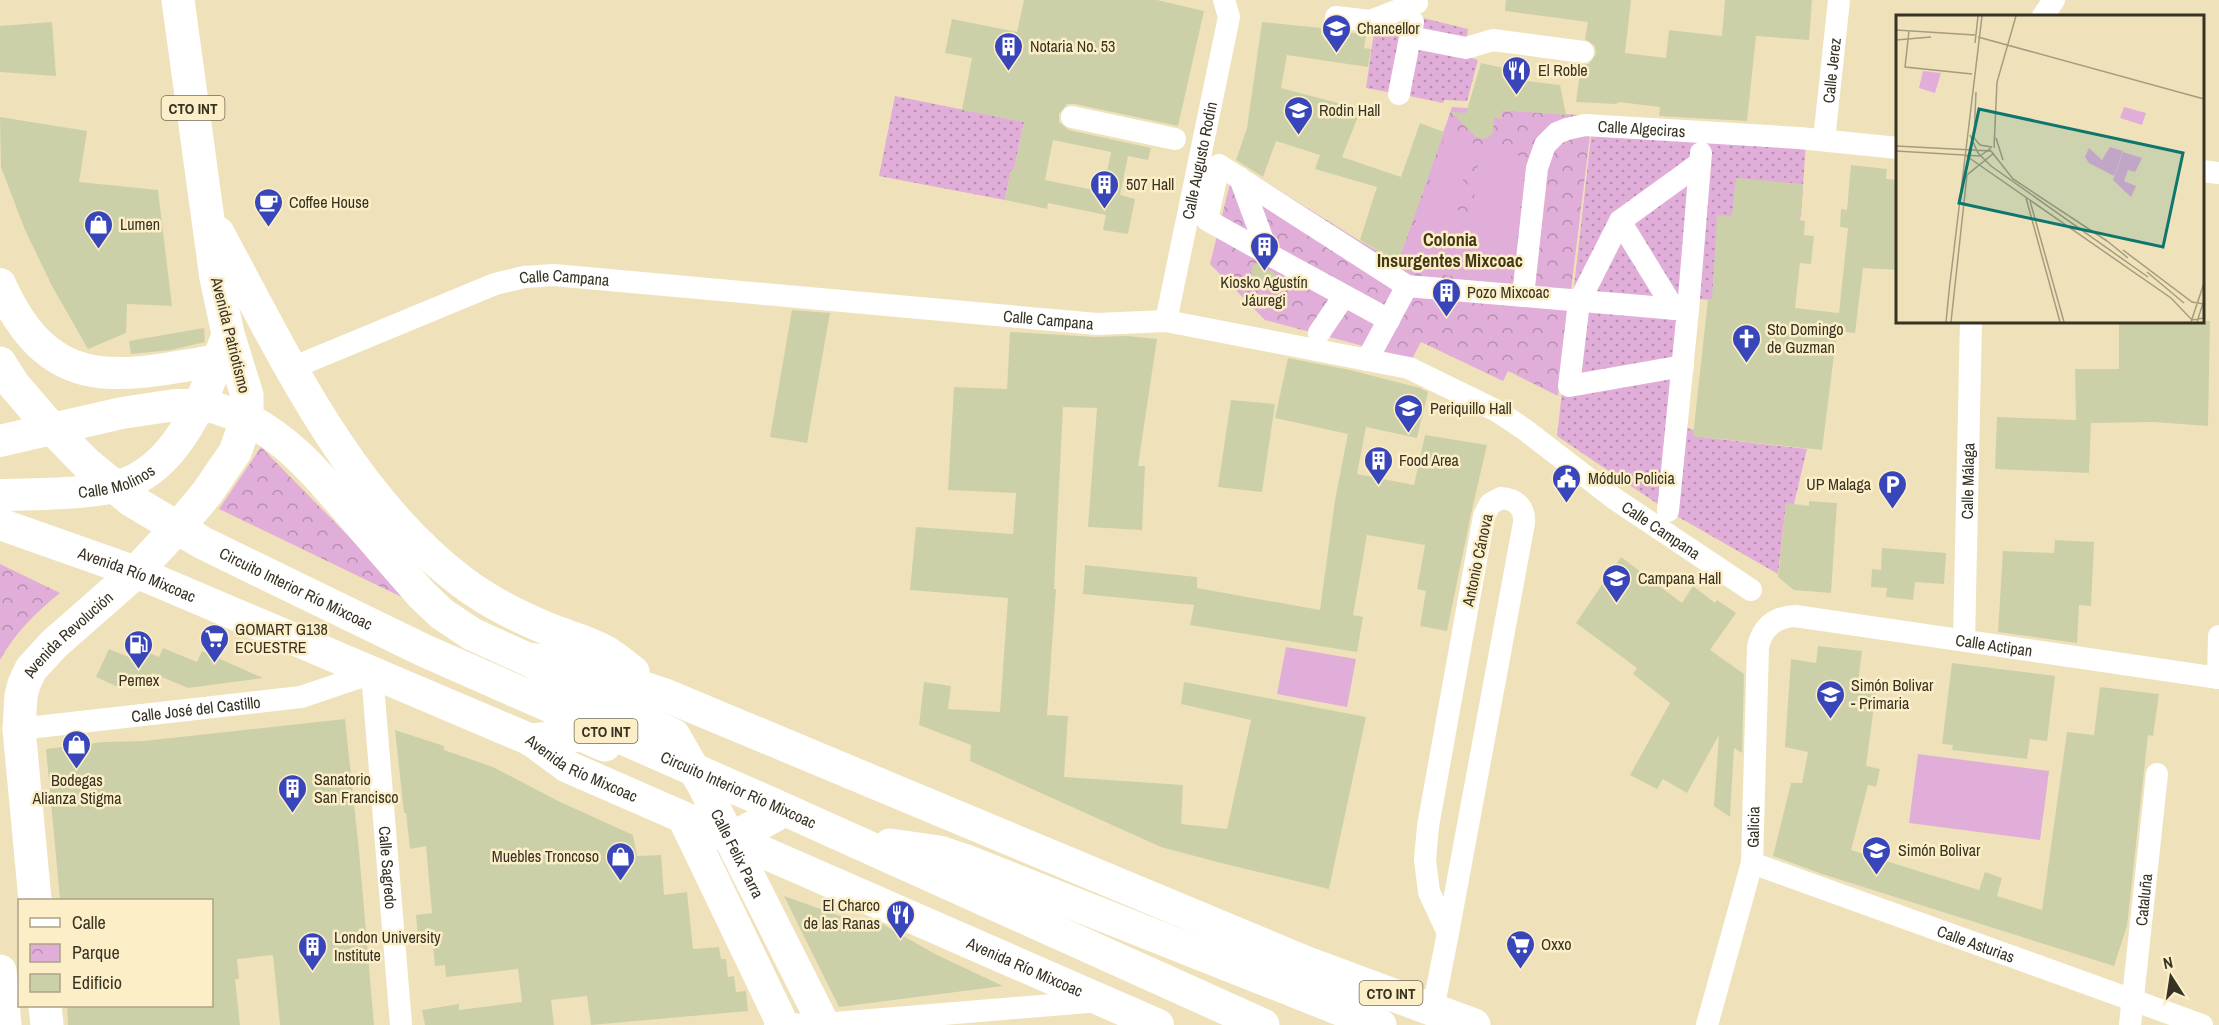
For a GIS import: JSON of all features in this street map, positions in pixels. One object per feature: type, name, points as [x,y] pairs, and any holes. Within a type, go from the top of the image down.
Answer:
[{"type":"main road","name":"Avenida Patriotismo","points":[[178,0],[209,216],[223,347],[247,394],[247,419]]},
{"type":"main road","name":"Avenida Patriotismo","points":[[209,216],[292,368]]},
{"type":"main road","points":[[0,284],[12,308],[30,334],[52,355],[73,367],[100,373],[129,374],[223,347]]},
{"type":"main road","name":"Calle Molinos","points":[[0,495],[110,487],[132,481],[148,471],[171,450],[198,405],[223,347]]},
{"type":"main road","name":"Circuito Interior Río Mixcoac","points":[[0,363],[14,385],[44,420],[86,462],[131,500],[203,543],[423,650],[1263,1025]]},
{"type":"main road","name":"CTO INT","points":[[292,368],[338,445],[391,516],[435,559],[462,582],[492,602],[537,625],[604,651],[665,695]]},
{"type":"main road","points":[[0,441],[157,407],[198,405],[235,413],[247,419]]},
{"type":"main road","name":"CTO INT","points":[[247,419],[270,430],[291,447],[313,469],[422,595],[442,614],[472,634],[527,659],[571,664],[665,695],[1307,963],[1474,1025]]},
{"type":"main road","name":"Avenida Revolución","points":[[35,899],[19,729],[21,696],[31,669],[54,644],[136,572],[207,493],[235,452],[247,419]]},
{"type":"main road","name":"Avenida Río Mixcoac","points":[[0,524],[136,572],[531,740],[566,766],[1158,1025]]},
{"type":"main road","name":"Calle Felix Parra","points":[[527,659],[569,684],[674,735],[704,788],[824,1024]]},
{"type":"main road","points":[[531,740],[582,735],[704,788],[838,838],[920,848],[969,862],[1380,1025]]},
{"type":"main road","points":[[730,839],[774,816]]},
{"type":"main road","name":"Calle Felix Parra","points":[[684,819],[781,1025]]},
{"type":"main road","points":[[0,972],[5,1025]]},
{"type":"main road","points":[[45,1007],[47,1025]]},
{"type":"street","name":"Calle Augusto Rodin","points":[[1166,321],[1229,17],[1224,0]]},
{"type":"street","name":"Calle Jerez","points":[[1824,140],[1839,0]]},
{"type":"street","points":[[2044,15],[2054,0]]},
{"type":"street","points":[[1334,30],[1336,17],[1370,21],[1417,2]]},
{"type":"street","points":[[1400,94],[1417,2]]},
{"type":"street","points":[[1410,37],[1466,48],[1493,40],[1583,52]]},
{"type":"street","points":[[1072,117],[1175,139]]},
{"type":"street","name":"Calle Algeciras","points":[[1523,296],[1537,168],[1545,145],[1557,133],[1566,129],[1586,125],[1824,140],[1896,148]]},
{"type":"street","points":[[1668,511],[1683,366],[1681,309],[1702,135]]},
{"type":"street","points":[[1683,366],[1569,386],[1579,302],[1620,221],[1700,163]]},
{"type":"street","points":[[1389,320],[1207,220],[1219,165],[1407,286],[1681,309]]},
{"type":"street","points":[[2204,171],[2219,172]]},
{"type":"street","points":[[1240,178],[1268,254]]},
{"type":"street","points":[[1620,221],[1681,309]]},
{"type":"street","name":"Calle Campana","points":[[292,368],[495,284],[524,277],[554,275],[1096,324],[1166,321],[1409,368],[1497,411],[1524,429],[1615,500],[1751,590]]},
{"type":"street","points":[[1368,360],[1407,286]]},
{"type":"street","points":[[1319,333],[1344,296]]},
{"type":"street","name":"Calle Málaga","points":[[1964,640],[1971,322]]},
{"type":"street","name":"Antonio Cánova","points":[[1433,1008],[1448,933],[1524,523],[1523,510],[1508,498],[1495,500],[1490,504],[1484,516],[1428,826],[1425,860],[1429,892],[1448,933]]},
{"type":"street","name":"Calle Actipan","points":[[1769,625],[1786,617],[1795,616],[2219,678]]},
{"type":"street","name":"Galicia","points":[[1707,1025],[1752,863],[1758,647],[1769,625]]},
{"type":"street","points":[[2219,636],[2219,678]]},
{"type":"street","name":"Calle José del Castillo","points":[[19,729],[301,697],[372,673]]},
{"type":"street","name":"Calle Sagredo","points":[[372,673],[401,1025]]},
{"type":"street","name":"Cataluña","points":[[2130,1025],[2157,774]]},
{"type":"street","name":"Calle Asturias","points":[[1752,863],[2202,1025]]},
{"type":"street","points":[[781,1025],[824,1024],[1103,1001]]},
{"type":"green space","points":[[1414,16],[1398,94],[1366,88],[1374,32]]},
{"type":"green space","points":[[1415,16],[1468,29],[1466,47],[1411,37]]},
{"type":"green space","points":[[1411,38],[1478,60],[1467,101],[1444,100],[1443,103],[1400,94]]},
{"type":"green space","points":[[895,96],[1024,122],[1005,200],[879,176]]},
{"type":"green space","points":[[1452,107],[1594,116],[1558,396],[1508,371],[1503,381],[1421,342],[1412,359],[1265,320],[1210,264],[1235,163],[1398,262]]},
{"type":"green space","points":[[1592,128],[1806,141],[1801,216],[1769,305],[1687,298],[1673,424],[1694,430],[1693,436],[1807,449],[1794,504],[1786,504],[1778,574],[1668,511],[1557,436]]},
{"type":"green space","points":[[1460,133],[1471,139],[1474,145],[1454,209],[1472,214],[1479,155],[1486,150],[1499,146],[1506,147],[1517,154],[1525,167],[1510,286],[1400,267],[1445,137]]},
{"type":"green space","points":[[261,447],[414,603],[219,509]]},
{"type":"green space","points":[[0,564],[60,593],[27,624],[12,641],[0,660]]},
{"type":"green space","points":[[1286,647],[1356,659],[1347,707],[1277,694]]},
{"type":"green space","points":[[1918,754],[2049,771],[2040,840],[1909,823]]},
{"type":"building","points":[[1024,0],[1157,0],[1204,11],[1178,126],[1075,104],[1067,104],[1059,114],[1059,122],[1069,130],[1151,148],[1148,160],[1128,156],[1120,195],[1135,199],[1128,234],[1103,230],[1106,215],[1048,203],[1047,209],[1005,200],[1024,122],[962,110],[972,58],[945,53],[952,19],[1017,32]],"holes":[[[1053,140],[1111,152],[1103,192],[1045,180]]]},
{"type":"building","points":[[1506,0],[1631,0],[1625,53],[1666,58],[1669,30],[1722,36],[1725,0],[1812,0],[1809,40],[1756,36],[1747,121],[1659,116],[1660,107],[1619,102],[1616,104],[1576,102],[1581,65],[1589,64],[1596,54],[1595,46],[1585,39],[1588,22],[1505,11]]},
{"type":"building","points":[[52,22],[56,76],[0,72],[0,26]]},
{"type":"building","points":[[1262,22],[1321,28],[1321,34],[1325,40],[1333,43],[1344,39],[1347,32],[1366,35],[1364,48],[1371,49],[1368,67],[1287,55],[1281,88],[1361,109],[1342,157],[1401,177],[1420,123],[1444,132],[1398,262],[1360,240],[1377,187],[1315,169],[1320,155],[1276,141],[1263,177],[1236,160],[1247,128]]},
{"type":"building","name":"El Roble","points":[[1481,63],[1529,74],[1526,81],[1560,85],[1566,115],[1502,110],[1502,119],[1494,118],[1493,132],[1489,137],[1483,139],[1476,137],[1451,112],[1466,113]]},
{"type":"building","points":[[0,117],[87,131],[79,182],[158,190],[172,306],[127,304],[126,333],[88,349],[52,286],[25,230],[1,167]]},
{"type":"building","points":[[1851,165],[1887,169],[1886,179],[1896,180],[1896,270],[1863,268],[1855,333],[1837,331],[1822,450],[1693,436],[1708,299],[1712,299],[1717,215],[1732,216],[1736,178],[1803,184],[1800,220],[1805,221],[1804,235],[1814,236],[1811,264],[1800,263],[1795,308],[1839,313],[1848,228],[1840,227],[1841,209],[1847,210]]},
{"type":"building","name":"Kiosko Agustín Jáuregi","points":[[1256,263],[1275,273],[1275,278],[1268,284],[1258,284],[1252,276],[1252,266]]},
{"type":"building","points":[[792,310],[830,313],[807,443],[770,437]]},
{"type":"building","points":[[2210,321],[2208,426],[2154,422],[2091,423],[2089,473],[1995,469],[1997,417],[2076,420],[2075,369],[2119,369],[2119,322]]},
{"type":"building","points":[[204,328],[205,342],[171,350],[131,354],[129,341]]},
{"type":"building","points":[[1010,332],[1157,339],[1138,466],[1145,466],[1142,530],[1088,527],[1097,408],[1063,407],[1054,589],[1056,589],[1047,715],[1068,716],[1064,777],[1183,785],[1181,824],[1227,829],[1251,720],[1181,704],[1184,682],[1366,717],[1329,889],[1161,847],[970,761],[971,745],[919,725],[924,682],[951,686],[948,709],[1000,712],[1008,598],[910,590],[916,527],[1013,534],[1016,493],[948,490],[954,387],[1007,389]]},
{"type":"building","points":[[1288,358],[1350,370],[1428,392],[1417,438],[1366,427],[1357,474],[1414,485],[1425,435],[1487,445],[1447,631],[1420,626],[1426,591],[1417,589],[1425,545],[1367,535],[1353,615],[1363,617],[1357,652],[1190,625],[1194,605],[1083,594],[1085,565],[1197,577],[1197,588],[1320,610],[1335,500],[1348,434],[1275,418]]},
{"type":"building","points":[[1231,400],[1275,404],[1262,492],[1218,487]]},
{"type":"building","points":[[1809,501],[1837,503],[1831,593],[1794,590],[1778,577],[1786,503],[1809,506]]},
{"type":"building","points":[[2055,540],[2094,542],[2091,606],[2079,605],[2077,643],[1998,632],[2003,551],[2054,553]]},
{"type":"building","points":[[1882,548],[1946,553],[1944,584],[1915,582],[1913,600],[1886,597],[1887,588],[1871,587],[1872,569],[1881,570]]},
{"type":"building","points":[[1621,557],[1682,603],[1693,586],[1715,603],[1717,600],[1736,613],[1710,650],[1744,674],[1742,753],[1734,748],[1730,817],[1714,806],[1719,735],[1687,793],[1663,779],[1657,789],[1630,775],[1670,703],[1633,674],[1637,668],[1576,623]]},
{"type":"building","points":[[1818,646],[1862,651],[1857,690],[1876,691],[1866,766],[1880,769],[1876,787],[1868,785],[1851,850],[1979,890],[1985,872],[2002,878],[1997,896],[2042,910],[2067,732],[2094,735],[2100,687],[2159,694],[2153,736],[2148,735],[2127,926],[2114,966],[1822,874],[1773,856],[1791,783],[1802,783],[1808,752],[1785,747],[1791,659],[1816,663]]},
{"type":"building","points":[[136,647],[159,657],[163,648],[197,662],[202,651],[263,678],[188,688],[152,673],[146,685],[123,675],[118,687],[96,677],[109,649],[131,658]]},
{"type":"building","points":[[1952,663],[2055,676],[2047,741],[2030,739],[2027,759],[1952,750],[1953,745],[1942,744]]},
{"type":"building","points":[[345,719],[374,1025],[280,1025],[273,955],[237,959],[239,979],[235,979],[240,1025],[68,1025],[67,1007],[213,1007],[213,899],[60,899],[46,749],[104,742],[143,741]]},
{"type":"building","points":[[395,730],[444,746],[444,750],[493,767],[558,801],[633,835],[637,856],[661,855],[664,895],[687,892],[693,949],[719,947],[721,959],[726,959],[728,977],[734,976],[736,992],[746,991],[748,1011],[591,1025],[587,996],[551,1000],[554,1025],[425,1025],[422,1010],[459,1004],[459,1010],[522,1002],[518,969],[446,977],[445,965],[435,966],[433,945],[419,946],[416,915],[432,913],[426,846],[410,849]]},
{"type":"building","points":[[784,896],[849,919],[882,924],[937,955],[1003,986],[839,1007]]},
{"type":"place","name":"Chancellor","points":[[1336,54]]},
{"type":"place","name":"Notaria No. 53","points":[[1009,72]]},
{"type":"place","name":"El Roble","points":[[1517,96]]},
{"type":"place","name":"Rodin Hall","points":[[1298,136]]},
{"type":"place","name":"507 Hall","points":[[1105,210]]},
{"type":"place","name":"Coffee House","points":[[268,228]]},
{"type":"place","name":"Lumen","points":[[99,250]]},
{"type":"place","name":"Kiosko Agustín Jáuregi","points":[[1264,272]]},
{"type":"place","name":"Pozo Mixcoac","points":[[1446,318]]},
{"type":"place","name":"Sto Domingo de Guzman","points":[[1746,364]]},
{"type":"place","name":"Periquillo Hall","points":[[1409,434]]},
{"type":"place","name":"Food Area","points":[[1378,486]]},
{"type":"place","name":"Módulo Policia","points":[[1567,504]]},
{"type":"place","name":"UP Malaga","points":[[1892,510]]},
{"type":"place","name":"Campana Hall","points":[[1617,604]]},
{"type":"place","name":"GOMART G138 ECUESTRE","points":[[214,664]]},
{"type":"place","name":"Pemex","points":[[139,670]]},
{"type":"place","name":"Simón Bolivar - Primaria","points":[[1830,720]]},
{"type":"place","name":"Bodegas Alianza Stigma","points":[[77,770]]},
{"type":"place","name":"Sanatorio San Francisco","points":[[293,814]]},
{"type":"place","name":"Simón Bolivar","points":[[1877,876]]},
{"type":"place","name":"Muebles Troncoso","points":[[620,882]]},
{"type":"place","name":"El Charco de las Ranas","points":[[901,940]]},
{"type":"place","name":"Oxxo","points":[[1520,970]]},
{"type":"place","name":"London University Institute","points":[[313,972]]},
{"type":"district","name":"Colonia Insurgentes Mixcoac","points":[[1450,249]]}]
